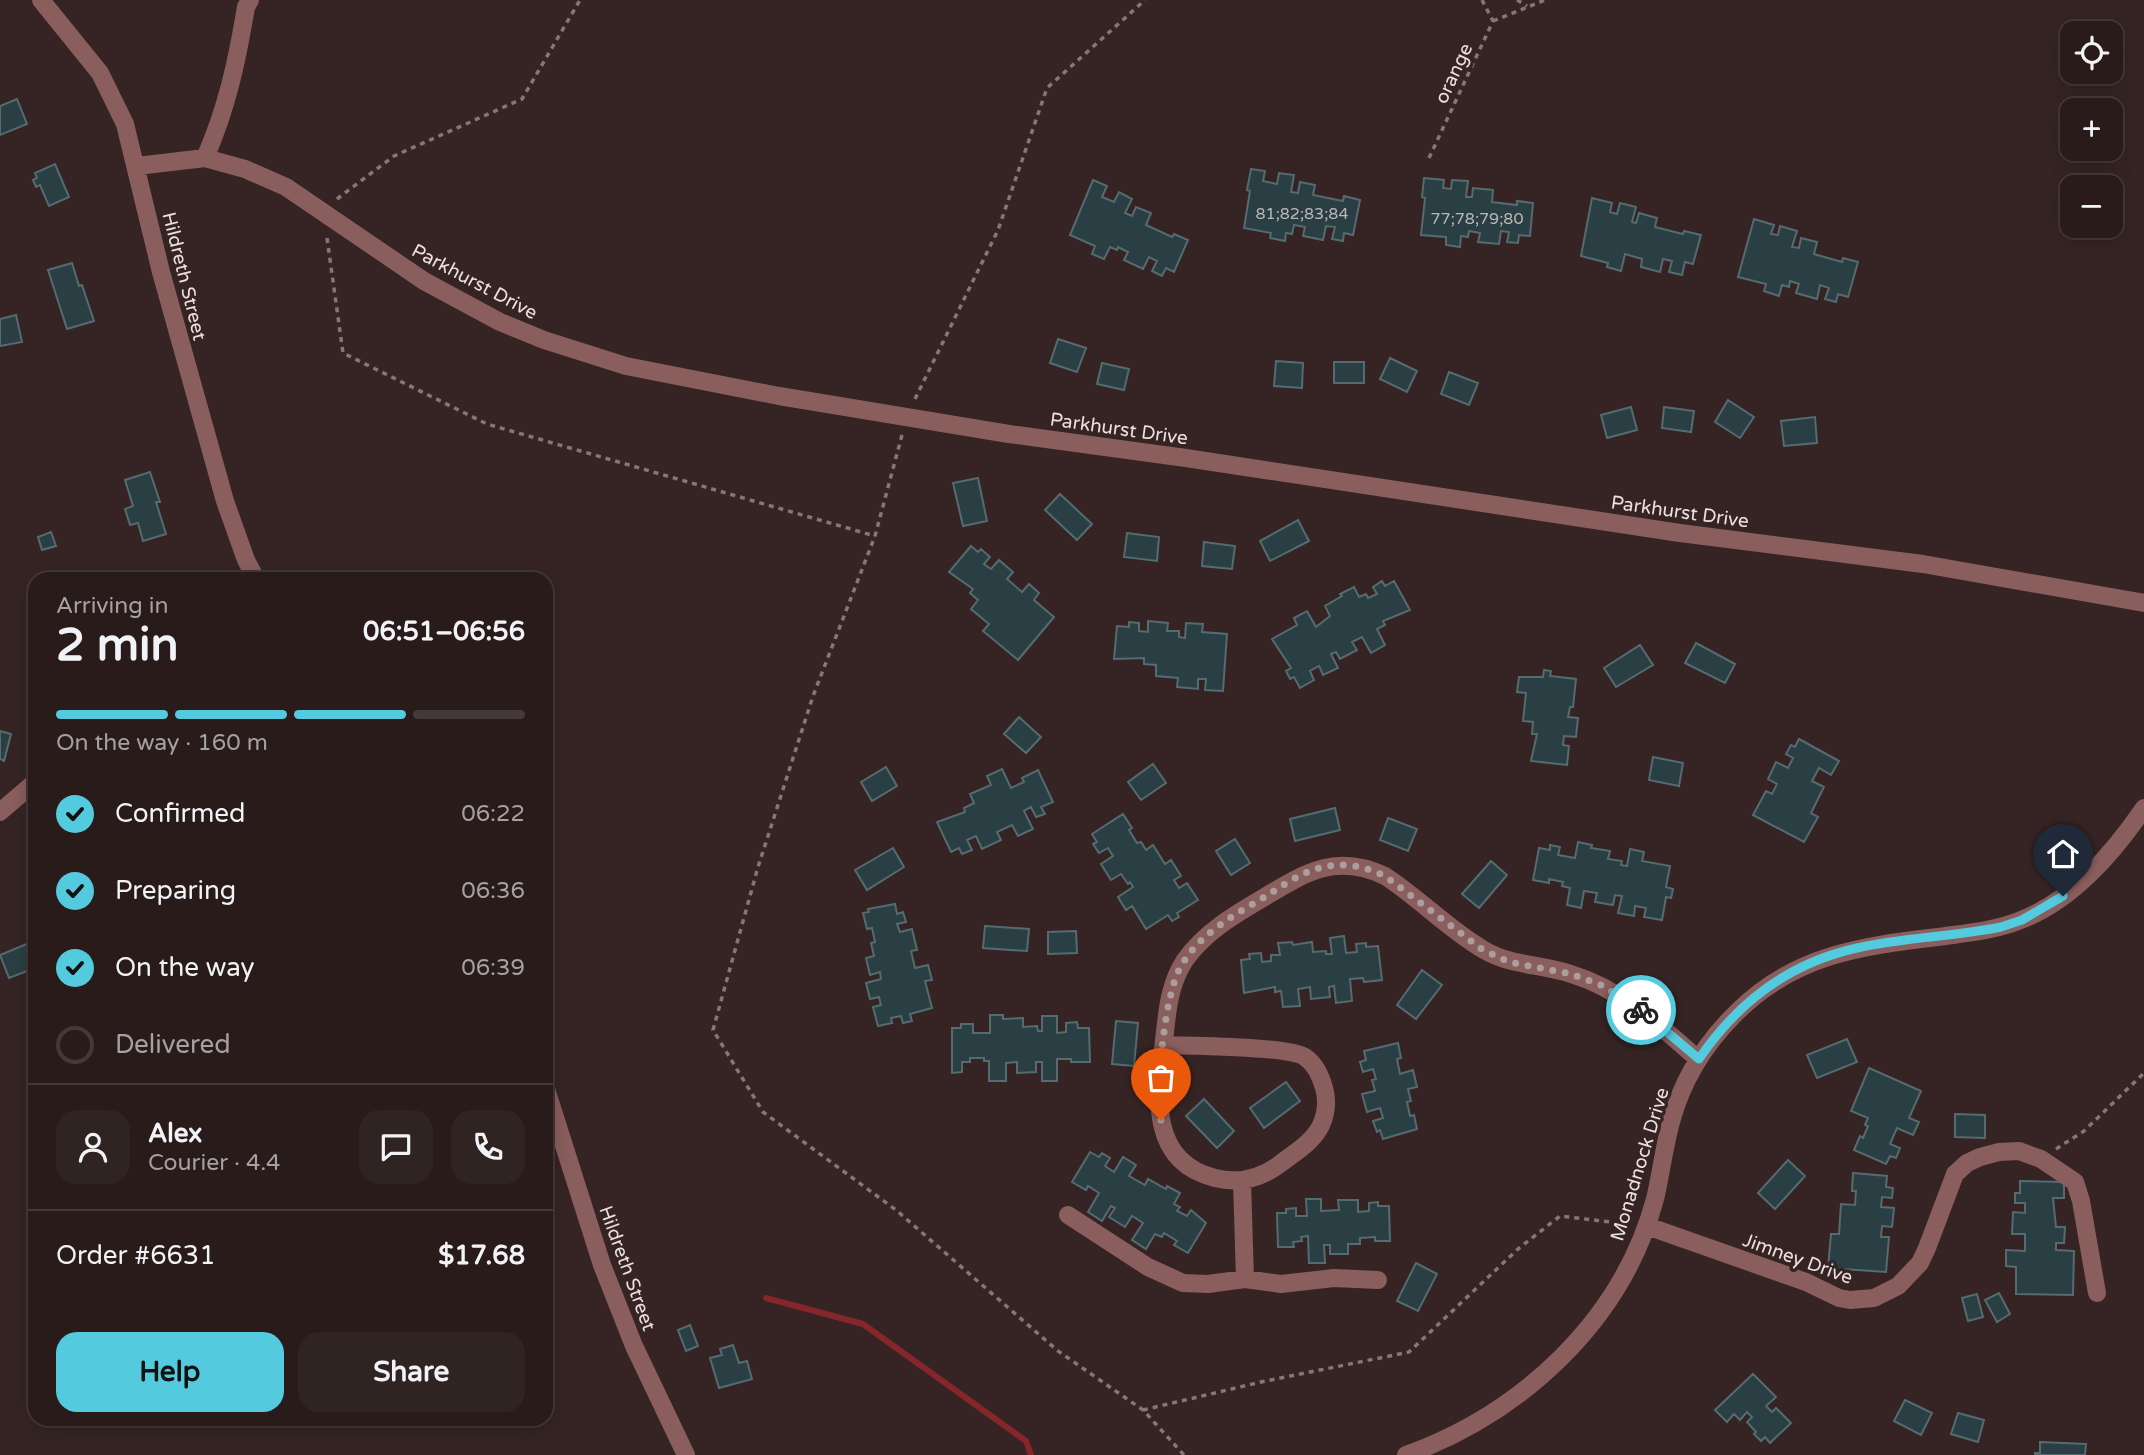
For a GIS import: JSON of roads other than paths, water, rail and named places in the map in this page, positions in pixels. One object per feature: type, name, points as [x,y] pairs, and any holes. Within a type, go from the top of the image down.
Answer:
[{"type":"street","name":"Hildreth Street","points":[[41,0],[100,73],[125,124],[161,272],[225,501],[252,572]]},
{"type":"street","points":[[205,158],[226,106],[246,7],[250,0]]},
{"type":"street","name":"Parkhurst Drive","points":[[137,166],[205,158],[245,169],[286,187],[424,281],[500,322],[544,340],[626,366],[906,417],[1378,489],[1422,493],[1518,510],[1923,564],[2144,603]]},
{"type":"street","points":[[0,812],[28,788]]},
{"type":"street","name":"Monadnock Drive","points":[[1406,1455],[1445,1440],[1516,1398],[1576,1342],[1609,1299],[1647,1226],[1671,1121],[1679,1099],[1699,1059],[1736,1012],[1767,986],[1802,966],[1859,947],[2001,927],[2042,910],[2063,896],[2110,854],[2144,808]]},
{"type":"street","points":[[1164,1045],[1284,1050],[1300,1054],[1314,1067],[1322,1083],[1326,1102],[1319,1130],[1307,1144],[1273,1169],[1242,1180],[1220,1180],[1200,1172],[1182,1159],[1169,1142],[1158,1106],[1164,1045],[1173,984],[1195,947],[1230,918],[1297,877],[1322,867],[1343,864],[1370,869],[1385,876],[1472,942],[1496,956],[1523,965],[1571,974],[1601,985],[1645,1013],[1699,1059]]},
{"type":"street","name":"Hildreth Street","points":[[553,1111],[602,1265],[634,1346],[685,1455]]},
{"type":"street","name":"Jimney Drive","points":[[1647,1226],[1806,1282],[1839,1298],[1874,1298],[1898,1286],[1920,1263],[1955,1174],[1967,1163],[1980,1157],[2019,1151],[2041,1159],[2075,1182],[2081,1201],[2097,1293]]},
{"type":"street","points":[[1242,1180],[1245,1279]]},
{"type":"street","points":[[1068,1215],[1148,1267],[1182,1283],[1208,1284],[1245,1279],[1281,1284],[1334,1278],[1378,1280]]},
{"type":"waterway","points":[[766,1298],[863,1324],[1026,1441],[1031,1455]]}]
